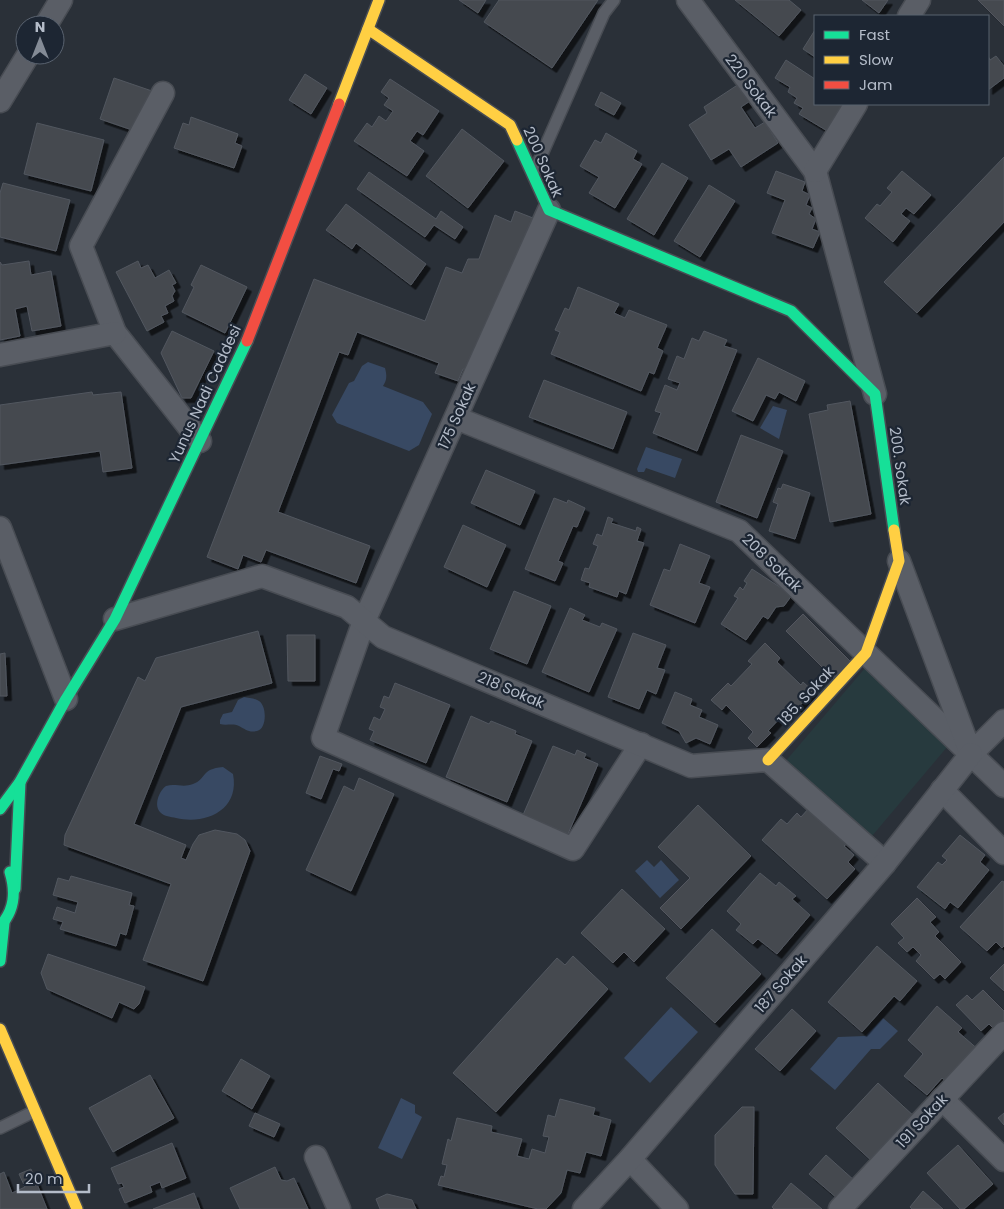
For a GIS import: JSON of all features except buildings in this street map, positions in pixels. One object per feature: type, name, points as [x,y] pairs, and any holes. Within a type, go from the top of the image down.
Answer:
[{"type":"street","points":[[52,15],[61,0]]},
{"type":"street","name":"Yunus Nadi Caddesi","points":[[0,809],[20,782],[66,699],[115,619],[245,345],[379,0]]},
{"type":"street","name":"220 Sokak","points":[[688,0],[815,171]]},
{"type":"street","points":[[910,15],[919,0]]},
{"type":"street","name":"200 Sokak","points":[[368,29],[510,125],[549,210],[791,311],[874,394]]},
{"type":"street","points":[[0,101],[22,65]]},
{"type":"street","points":[[164,93],[81,246],[115,333],[200,441]]},
{"type":"street","points":[[855,105],[815,171],[874,394]]},
{"type":"street","name":"175 Sokak","points":[[549,210],[364,621],[323,738],[573,849],[641,744]]},
{"type":"street","points":[[0,355],[115,333]]},
{"type":"street","name":"200. Sokak","points":[[866,653],[899,561],[874,394]]},
{"type":"street","name":"208 Sokak","points":[[456,418],[739,531],[1004,786]]},
{"type":"street","points":[[0,528],[66,699]]},
{"type":"street","points":[[899,561],[971,754]]},
{"type":"street","name":"218 Sokak","points":[[115,619],[262,576],[347,607],[383,636],[691,766],[768,760]]},
{"type":"street","name":"185. Sokak","points":[[768,760],[866,653]]},
{"type":"street","name":"187 Sokak","points":[[584,1209],[630,1159],[885,863],[971,754],[1004,721]]},
{"type":"street","points":[[768,760],[885,863]]},
{"type":"street","points":[[0,961],[2,924],[10,912],[14,901],[20,782]]},
{"type":"street","points":[[942,790],[1004,853]]},
{"type":"street","points":[[1,860],[10,873],[15,889]]},
{"type":"street","points":[[0,1029],[77,1209]]},
{"type":"street","name":"191 Sokak","points":[[840,1209],[1004,1033]]},
{"type":"street","points":[[942,1099],[1004,1160]]},
{"type":"street","points":[[316,1157],[339,1209]]},
{"type":"street","points":[[630,1159],[677,1209]]},
{"type":"lane","points":[[533,174],[604,12],[614,0]]},
{"type":"lane","points":[[0,1128],[35,1111]]},
{"type":"green space","points":[[866,667],[953,740],[872,836],[784,763]]},
{"type":"water","points":[[368,362],[385,368],[386,378],[383,386],[423,402],[432,414],[419,445],[409,451],[337,423],[332,415],[349,383],[354,381],[362,366]]},
{"type":"water","points":[[773,406],[787,410],[779,439],[760,428]]},
{"type":"water","points":[[646,447],[682,459],[675,478],[646,468],[644,472],[638,472],[637,469]]},
{"type":"water","points":[[244,697],[257,700],[262,704],[265,717],[263,726],[257,731],[249,731],[237,725],[220,724],[223,714],[232,712],[238,700]]},
{"type":"water","points":[[223,767],[233,774],[234,787],[226,806],[218,812],[209,817],[187,820],[166,816],[157,807],[161,791],[166,786],[193,784],[200,780],[207,772]]},
{"type":"water","points":[[647,860],[654,867],[661,860],[679,880],[660,898],[635,871]]},
{"type":"water","points":[[671,1007],[698,1032],[650,1083],[624,1058]]},
{"type":"water","points":[[883,1018],[898,1031],[880,1049],[871,1049],[835,1090],[810,1069],[838,1037],[865,1036]]},
{"type":"water","points":[[401,1098],[415,1105],[415,1113],[422,1117],[402,1159],[378,1148]]},
{"type":"traffic: fast","points":[[517,140],[549,210],[791,311],[875,394],[894,530]]},
{"type":"traffic: fast","points":[[0,809],[20,782],[66,699],[115,619],[247,341]]},
{"type":"traffic: fast","points":[[15,889],[20,782]]},
{"type":"traffic: fast","points":[[0,926],[9,914],[13,901],[10,872]]},
{"type":"traffic: fast","points":[[0,961],[4,923]]},
{"type":"traffic: slow","points":[[339,104],[379,0]]},
{"type":"traffic: slow","points":[[368,29],[510,125],[517,140]]},
{"type":"traffic: slow","points":[[768,760],[866,653],[899,561],[894,530]]},
{"type":"traffic: slow","points":[[0,1029],[77,1209]]},
{"type":"traffic: jam","points":[[247,341],[339,104]]}]
